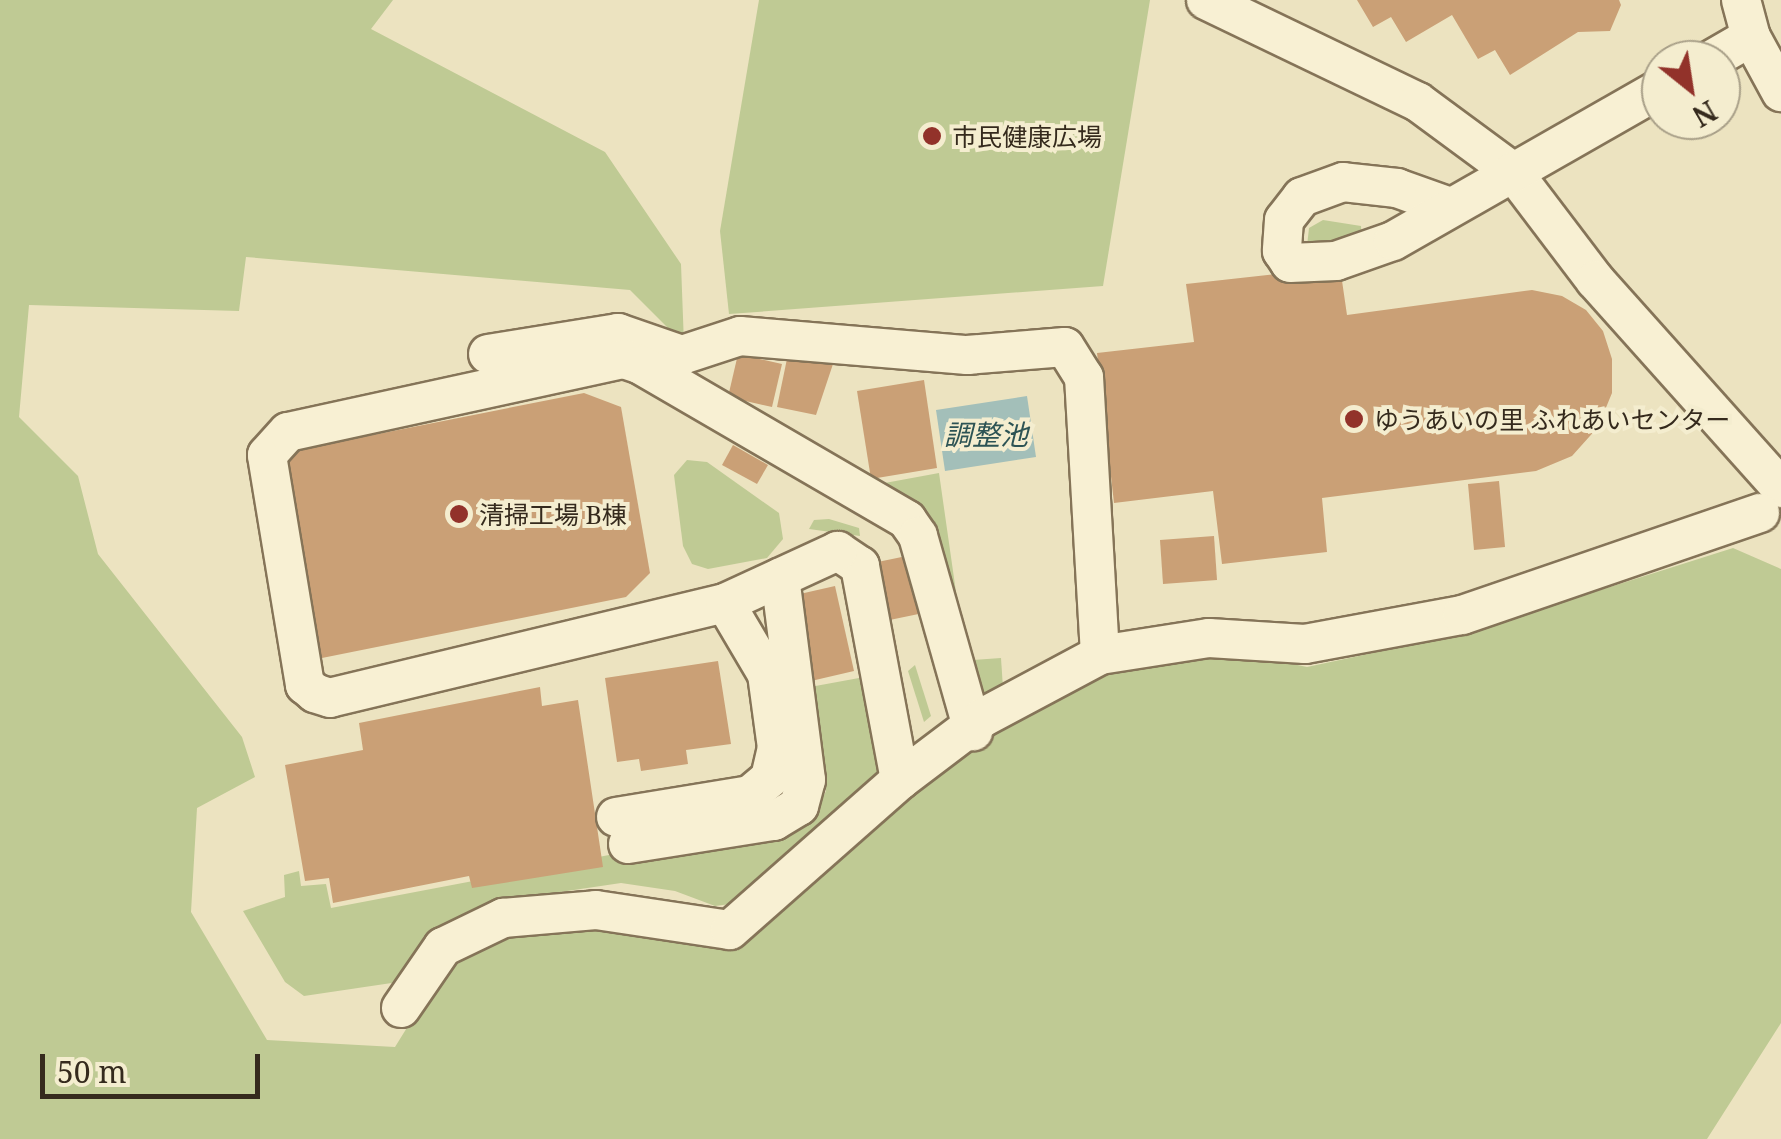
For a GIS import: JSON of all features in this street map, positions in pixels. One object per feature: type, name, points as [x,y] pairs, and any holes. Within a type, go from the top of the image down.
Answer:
[{"type":"street","points":[[401,1008],[443,948],[503,918],[596,910],[730,930],[900,780],[974,731],[982,718],[1100,655],[1209,638],[1306,644],[1462,615],[1770,500],[1513,172],[1418,102],[1206,0]]},
{"type":"street","points":[[1742,0],[1751,38],[1781,92]]},
{"type":"street","points":[[1741,44],[1751,38]]},
{"type":"street","points":[[1447,206],[1396,188],[1371,189],[1342,182],[1302,196],[1284,220],[1282,251],[1290,263],[1336,260],[1393,241],[1447,206],[1641,99]]},
{"type":"street","points":[[1371,189],[1393,241]]},
{"type":"street","points":[[488,354],[618,333],[682,355],[740,336],[967,355],[1065,347],[1084,377],[1100,655]]},
{"type":"street","points":[[900,780],[860,566],[838,551],[724,603],[330,698],[305,686],[267,455],[288,432],[624,360],[641,365],[906,520],[918,536],[974,731]]},
{"type":"street","points":[[724,603],[767,674],[777,748],[770,778],[750,795],[622,830],[774,821],[799,806],[806,780],[780,578]]},
{"type":"green space","points":[[0,0],[393,0],[371,29],[605,152],[681,264],[684,344],[630,290],[246,257],[239,311],[29,305],[19,417],[78,476],[98,554],[242,737],[255,777],[197,808],[191,912],[267,1040],[395,1047],[439,976],[501,936],[596,923],[728,942],[965,747],[1103,669],[1215,648],[1307,667],[1462,634],[1733,548],[1781,569],[1781,1023],[1707,1139],[0,1139]]},
{"type":"green space","name":"市民健康広場","points":[[759,0],[1150,0],[1103,286],[729,314],[720,231]]},
{"type":"green space","points":[[1323,220],[1361,226],[1362,244],[1307,246],[1309,228]]},
{"type":"green space","points":[[687,460],[707,462],[779,513],[783,539],[767,558],[708,569],[692,564],[683,546],[674,475]]},
{"type":"green space","points":[[939,473],[972,704],[932,570],[874,485]]},
{"type":"green space","points":[[829,519],[859,528],[860,536],[809,529],[814,520]]},
{"type":"green space","points":[[1001,658],[1003,688],[978,697],[973,660]]},
{"type":"green space","points":[[915,665],[931,716],[924,722],[908,671]]},
{"type":"green space","points":[[859,678],[888,768],[738,903],[715,906],[675,891],[621,883],[513,899],[405,981],[304,996],[285,982],[243,911],[285,897],[284,875],[299,871],[301,886],[326,884],[331,908],[714,835],[776,840],[811,822],[826,791],[810,687]]},
{"type":"water","name":"調整池","points":[[1027,396],[1036,457],[945,471],[936,410]]},
{"type":"building","points":[[1357,0],[1619,0],[1621,5],[1610,31],[1578,32],[1510,75],[1495,50],[1478,59],[1452,15],[1406,42],[1391,17],[1373,27]]},
{"type":"building","name":"ゆうあいの里 ふれあいセンター","points":[[1340,267],[1347,315],[1532,290],[1562,296],[1586,310],[1603,331],[1612,359],[1612,393],[1598,427],[1572,456],[1536,471],[1322,498],[1327,552],[1222,564],[1213,491],[1114,503],[1097,353],[1194,342],[1186,284]]},
{"type":"building","points":[[738,354],[782,364],[772,407],[728,397]]},
{"type":"building","points":[[788,354],[833,364],[816,415],[777,407]]},
{"type":"building","points":[[924,380],[937,468],[871,479],[857,391]]},
{"type":"building","name":"清掃工場 B棟","points":[[584,393],[621,407],[650,573],[626,597],[307,661],[267,456]]},
{"type":"building","points":[[733,445],[768,465],[757,484],[722,465]]},
{"type":"building","name":"ゆうあいの里 ふれあいセンター","points":[[1499,481],[1505,547],[1474,550],[1468,484]]},
{"type":"building","points":[[1214,536],[1217,580],[1163,584],[1160,540]]},
{"type":"building","points":[[921,553],[933,611],[880,622],[868,564]]},
{"type":"building","points":[[835,586],[854,671],[811,681],[791,596]]},
{"type":"building","points":[[718,661],[731,744],[686,750],[688,764],[641,771],[639,759],[617,762],[605,678]]},
{"type":"building","points":[[540,687],[542,706],[578,700],[603,867],[472,888],[469,876],[333,903],[329,878],[305,881],[285,765],[363,750],[359,723]]},
{"type":"place","name":"市民健康広場","points":[[932,136]]},
{"type":"place","name":"ゆうあいの里 ふれあいセンター","points":[[1354,419]]},
{"type":"place","name":"清掃工場 B棟","points":[[459,514]]}]
